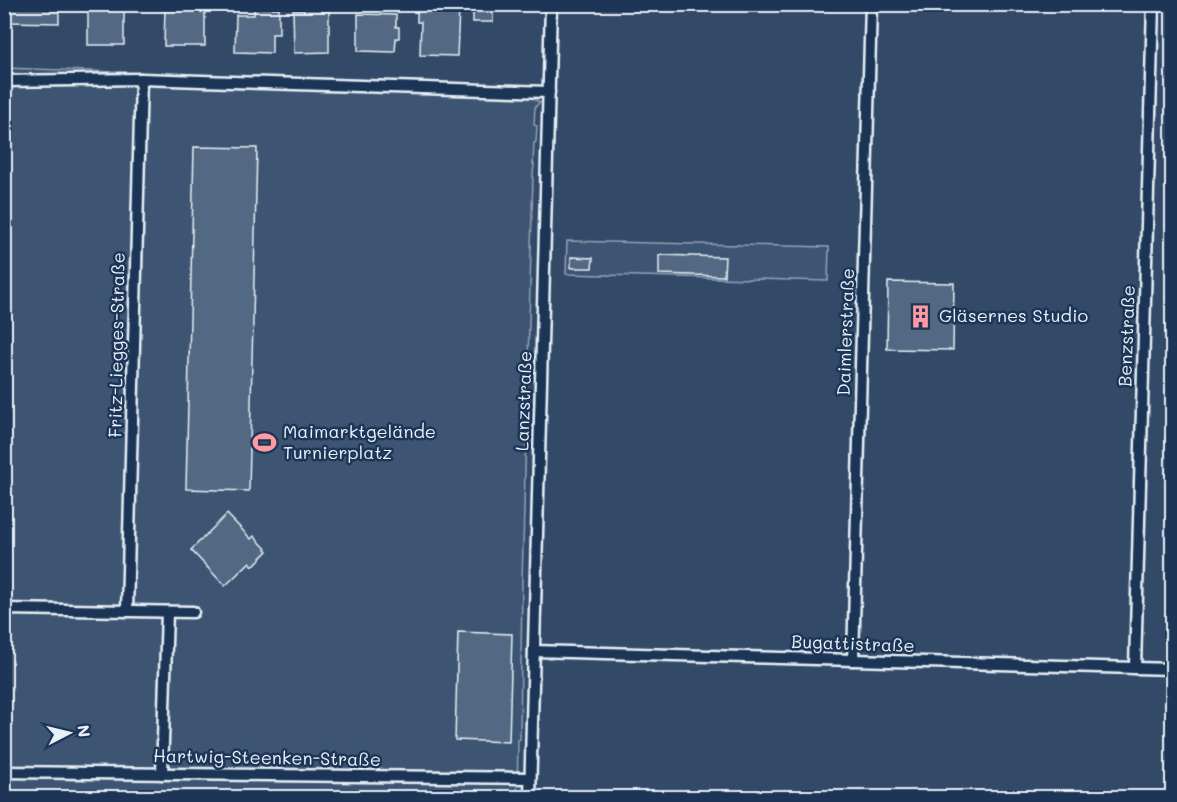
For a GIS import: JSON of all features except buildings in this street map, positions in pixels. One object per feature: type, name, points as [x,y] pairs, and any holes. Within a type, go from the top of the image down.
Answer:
[{"type":"lane","name":"Lanzstraße","points":[[530,798],[551,4]]},
{"type":"lane","name":"Daimlerstraße","points":[[853,660],[871,4]]},
{"type":"lane","name":"Benzstraße","points":[[1135,668],[1153,4]]},
{"type":"lane","points":[[4,81],[141,79],[549,92]]},
{"type":"lane","name":"Fritz-Liegges-Straße","points":[[127,611],[141,79]]},
{"type":"lane","points":[[4,609],[193,612]]},
{"type":"lane","points":[[162,774],[167,612]]},
{"type":"lane","name":"Bugattistraße","points":[[534,651],[1173,669]]},
{"type":"lane","name":"Hartwig-Steenken-Straße","points":[[4,772],[530,778]]},
{"type":"shaded area","points":[[5,5],[1172,5],[1172,797],[5,798]]},
{"type":"shaded area","name":"Maimarktgelände Turnierplatz","points":[[5,68],[535,87],[535,100],[540,102],[535,107],[534,125],[537,126],[533,164],[517,797],[5,798]]},
{"type":"shaded area","points":[[567,241],[829,247],[828,281],[566,274]]},
{"type":"place","name":"Gläsernes Studio","points":[[921,316]]},
{"type":"place","name":"Maimarktgelände Turnierplatz","points":[[265,442]]}]
